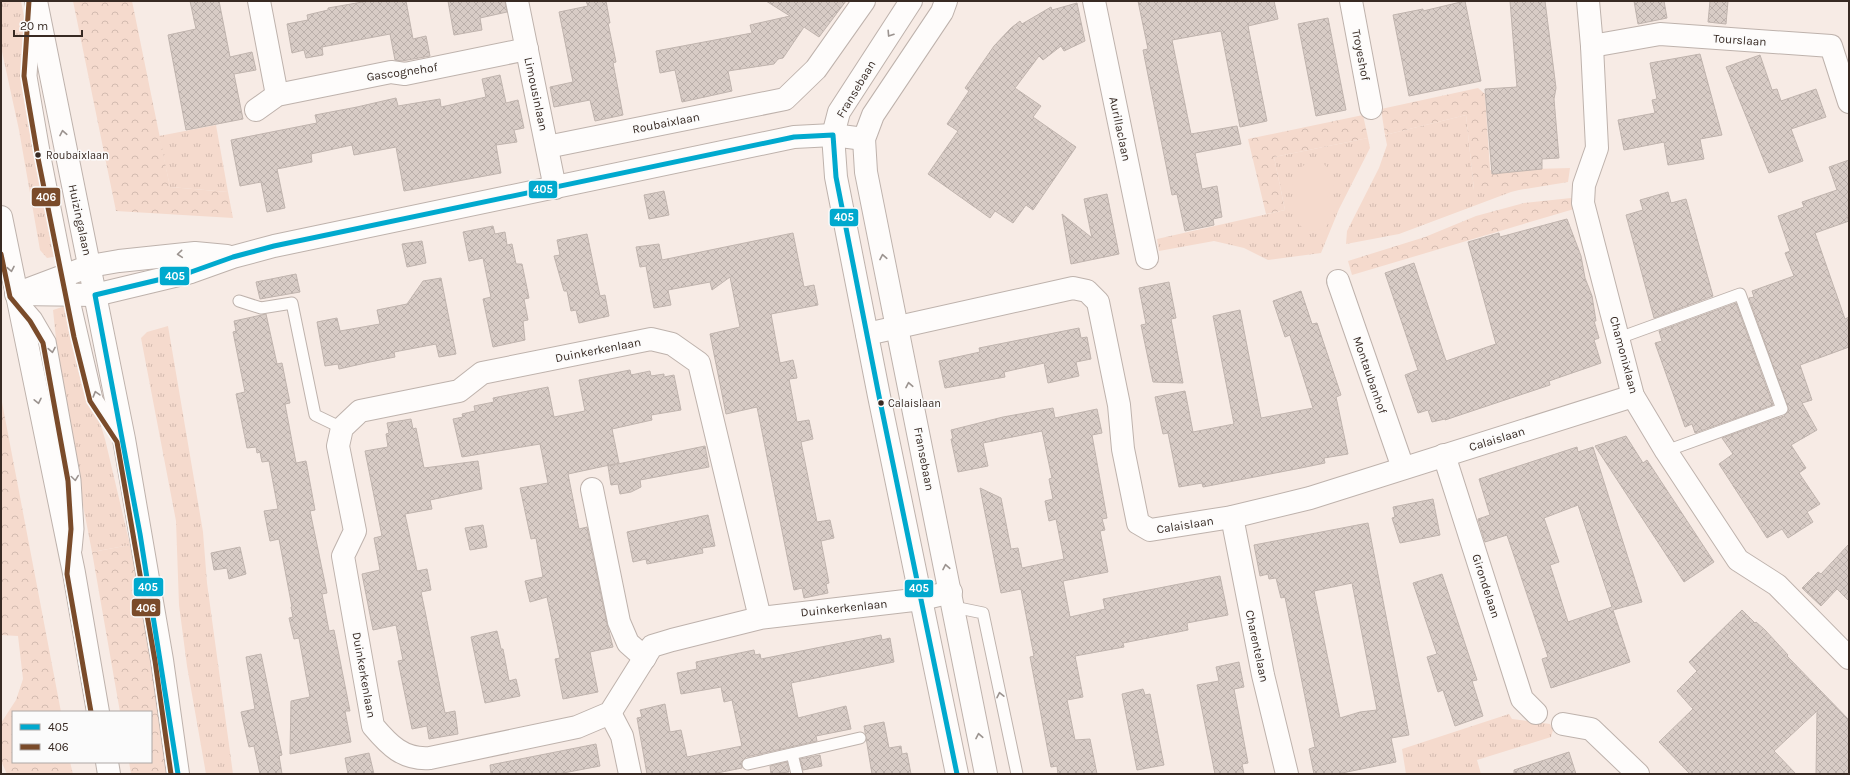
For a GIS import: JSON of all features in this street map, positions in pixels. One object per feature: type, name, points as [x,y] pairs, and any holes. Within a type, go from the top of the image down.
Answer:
[{"type":"street","points":[[259,1],[277,95]]},
{"type":"street","name":"Limousinlaan","points":[[517,1],[555,188]]},
{"type":"street","name":"Roubaixlaan","points":[[547,147],[785,99],[816,69],[864,1]]},
{"type":"street","name":"Fransebaan","points":[[911,1],[839,112],[833,135],[836,177],[957,774]]},
{"type":"street","name":"Fransebaan","points":[[946,1],[942,12],[873,115],[864,139],[866,172],[986,774]]},
{"type":"street","name":"Aurillaclaan","points":[[1094,1],[1147,258]]},
{"type":"street","name":"Troyeshof","points":[[1351,1],[1371,108]]},
{"type":"street","name":"Chamonixlaan","points":[[1588,1],[1592,46],[1597,148],[1584,184],[1583,203],[1633,396],[1666,451],[1738,560],[1777,585],[1849,658]]},
{"type":"street","name":"Huizingalaan","points":[[36,2],[124,439],[162,660],[178,774]]},
{"type":"street","name":"Tourslaan","points":[[1592,46],[1660,34],[1831,46],[1849,102]]},
{"type":"street","name":"Gascognehof","points":[[256,110],[277,95],[390,72],[405,74],[527,50]]},
{"type":"street","points":[[70,284],[95,295],[191,272],[233,257],[274,246],[794,137],[833,135],[864,139]]},
{"type":"street","points":[[1,217],[74,573],[98,711]]},
{"type":"street","points":[[16,294],[70,284],[90,266],[145,257],[195,253],[233,257]]},
{"type":"street","name":"Montaubanhof","points":[[1338,281],[1403,468]]},
{"type":"street","name":"Calaislaan","points":[[868,334],[1074,288],[1087,291],[1098,302],[1119,405],[1123,449],[1138,523],[1150,530],[1232,517],[1310,498],[1633,396]]},
{"type":"street","name":"Duinkerkenlaan","points":[[760,618],[699,363],[672,344],[651,340],[482,373],[459,391],[360,411],[342,428],[338,446],[355,531],[343,556],[373,726],[385,741],[416,766],[430,758],[577,727],[610,713],[652,646],[760,618],[922,599],[952,600]]},
{"type":"street","name":"Girondelaan","points":[[1444,455],[1522,699],[1536,713]]},
{"type":"street","points":[[592,489],[618,622],[628,643],[645,658]]},
{"type":"street","name":"Charentelaan","points":[[1232,517],[1263,675],[1287,774]]},
{"type":"street","points":[[610,713],[622,736],[630,774]]},
{"type":"street","points":[[1563,724],[1590,729],[1638,774]]},
{"type":"street","points":[[107,763],[109,774]]},
{"type":"lane","name":"Huizingalaan","points":[[36,2],[31,76],[70,284],[97,399],[124,439]]},
{"type":"lane","points":[[1619,338],[1740,294],[1782,408],[1666,451]]},
{"type":"lane","points":[[239,301],[261,308],[292,303],[315,414],[342,428]]},
{"type":"lane","points":[[952,600],[983,613],[1017,774]]},
{"type":"lane","points":[[748,764],[860,738]]},
{"type":"lane","points":[[792,754],[797,774]]},
{"type":"green space","points":[[1,1],[21,1],[64,227],[65,255],[47,258],[40,250],[19,130],[1,47]]},
{"type":"green space","points":[[73,1],[132,1],[170,187],[228,192],[233,218],[116,211]]},
{"type":"green space","points":[[1478,88],[1485,94],[1490,170],[1570,168],[1568,182],[1519,190],[1474,190],[1466,115],[1385,135],[1381,109]]},
{"type":"green space","points":[[1363,115],[1368,138],[1274,157],[1285,210],[1266,214],[1248,139]]},
{"type":"green space","points":[[1466,115],[1474,190],[1519,190],[1399,234],[1346,244],[1347,231],[1379,168],[1387,145],[1385,135]]},
{"type":"green space","points":[[216,125],[228,192],[170,187],[159,136]]},
{"type":"green space","points":[[1368,138],[1370,148],[1339,209],[1321,253],[1268,260],[1244,248],[1214,241],[1159,251],[1157,239],[1285,210],[1274,157]]},
{"type":"green space","points":[[1309,162],[1322,162],[1331,172],[1334,185],[1327,197],[1334,208],[1332,216],[1325,229],[1307,230],[1300,226],[1293,218],[1294,208],[1299,198],[1292,188],[1294,179],[1299,169]]},
{"type":"green space","points":[[1571,198],[1574,209],[1352,275],[1348,261],[1425,237],[1476,216],[1524,203]]},
{"type":"green space","points":[[68,305],[82,364],[105,439],[130,545],[92,552],[55,360],[56,339],[53,310]]},
{"type":"green space","points":[[168,326],[203,532],[207,583],[233,774],[206,774],[187,666],[179,605],[176,521],[141,338],[147,332]]},
{"type":"green space","points":[[1,397],[61,711],[12,711],[12,763],[70,763],[73,774],[7,774],[1,761],[1,723],[16,700],[23,679],[18,636],[1,635]]},
{"type":"green space","points":[[130,545],[172,774],[131,774],[129,763],[152,763],[152,711],[120,711],[92,552]]},
{"type":"green space","points":[[1509,714],[1512,719],[1550,724],[1553,730],[1551,737],[1477,760],[1481,774],[1406,774],[1402,749]]},
{"type":"building","points":[[190,1],[219,1],[230,57],[252,52],[256,70],[234,74],[243,119],[186,130],[168,35],[196,29]]},
{"type":"building","points":[[368,1],[406,1],[413,39],[426,36],[430,56],[402,61],[395,60],[390,34],[322,47],[323,55],[306,58],[304,50],[292,53],[287,24],[308,20],[307,15],[328,10],[328,8]]},
{"type":"building","points":[[448,1],[505,1],[507,12],[480,18],[482,30],[454,35]]},
{"type":"building","points":[[586,1],[606,1],[610,23],[608,23],[616,62],[613,63],[623,115],[595,121],[590,100],[554,107],[550,87],[573,82],[559,12],[588,6]]},
{"type":"building","points":[[766,1],[846,1],[819,37],[804,27],[783,58],[778,59],[774,64],[728,71],[732,91],[682,102],[675,70],[660,73],[656,51],[752,33],[750,25],[790,16]]},
{"type":"building","points":[[1138,1],[1274,1],[1278,19],[1248,26],[1267,121],[1240,127],[1221,31],[1172,40],[1191,134],[1237,126],[1241,144],[1195,153],[1202,189],[1217,186],[1222,217],[1213,219],[1214,225],[1185,231],[1177,194],[1172,195],[1143,50],[1148,49]]},
{"type":"building","points":[[1465,1],[1481,81],[1409,96],[1393,15],[1423,9],[1423,11]]},
{"type":"building","points":[[1510,1],[1545,1],[1556,88],[1554,99],[1559,158],[1542,159],[1542,169],[1492,174],[1485,89],[1517,87]]},
{"type":"building","points":[[1634,1],[1664,1],[1667,18],[1638,24]]},
{"type":"building","points":[[1710,1],[1728,1],[1726,24],[1708,22]]},
{"type":"building","points":[[1077,3],[1085,41],[1064,51],[1061,46],[1043,60],[1039,56],[1015,88],[1041,106],[1033,117],[1076,147],[1033,210],[1026,205],[1013,223],[995,211],[990,218],[928,174],[958,131],[947,124],[969,91],[965,88],[994,46],[1011,28],[1020,21],[1022,24],[1051,7],[1052,10]]},
{"type":"building","points":[[1328,18],[1346,110],[1316,116],[1298,24]]},
{"type":"building","points":[[1700,54],[1722,135],[1700,139],[1704,159],[1668,165],[1664,142],[1624,150],[1618,120],[1655,113],[1652,100],[1657,99],[1650,63]]},
{"type":"building","points":[[1760,55],[1772,90],[1777,89],[1781,101],[1816,89],[1826,117],[1791,129],[1803,161],[1769,173],[1726,67]]},
{"type":"building","points":[[500,75],[506,103],[518,100],[524,128],[514,130],[517,142],[496,145],[501,173],[404,191],[396,147],[354,155],[352,145],[311,154],[312,162],[277,169],[285,208],[267,212],[261,182],[240,186],[231,140],[317,123],[315,115],[396,98],[398,106],[440,99],[441,107],[486,97],[482,79]]},
{"type":"building","points":[[1849,160],[1849,216],[1847,216],[1849,221],[1815,233],[1845,319],[1849,317],[1849,347],[1800,365],[1812,400],[1802,403],[1817,430],[1791,445],[1806,468],[1799,473],[1820,504],[1807,512],[1813,522],[1788,538],[1782,529],[1767,538],[1719,464],[1733,454],[1722,438],[1784,416],[1789,411],[1749,298],[1754,297],[1752,291],[1794,276],[1785,253],[1790,251],[1778,216],[1804,207],[1802,202],[1837,190],[1829,167]]},
{"type":"building","points":[[664,191],[669,215],[649,219],[644,195]]},
{"type":"building","points":[[1668,192],[1671,203],[1686,199],[1713,296],[1654,318],[1626,215],[1643,210],[1640,200]]},
{"type":"building","points":[[1107,194],[1119,254],[1071,264],[1062,214],[1092,238],[1084,199]]},
{"type":"building","points":[[1567,219],[1581,256],[1585,278],[1592,296],[1596,321],[1594,321],[1599,338],[1594,340],[1601,363],[1549,381],[1550,385],[1445,420],[1432,422],[1428,410],[1418,413],[1405,375],[1418,370],[1385,273],[1414,263],[1446,361],[1496,344],[1468,242],[1499,233],[1500,237]]},
{"type":"building","points":[[493,226],[495,234],[505,232],[507,245],[512,244],[516,264],[522,264],[529,298],[524,299],[528,320],[523,321],[525,340],[493,347],[483,299],[491,297],[483,258],[469,261],[463,232]]},
{"type":"building","points":[[793,233],[804,287],[814,285],[818,305],[771,314],[780,363],[793,360],[797,378],[789,379],[797,422],[809,420],[813,439],[801,442],[817,522],[830,520],[834,538],[821,541],[829,583],[826,584],[828,593],[804,598],[802,588],[794,590],[757,407],[726,414],[710,334],[740,327],[730,277],[712,290],[710,282],[668,290],[671,305],[654,308],[646,266],[640,267],[636,247],[659,244],[662,260]]},
{"type":"building","points":[[587,234],[600,296],[605,295],[609,316],[579,323],[576,310],[571,311],[567,291],[564,291],[554,256],[560,255],[557,240]]},
{"type":"building","points":[[422,241],[426,263],[407,267],[402,244]]},
{"type":"building","points":[[296,274],[300,292],[260,299],[256,282]]},
{"type":"building","points":[[441,278],[456,354],[439,357],[436,344],[394,352],[395,357],[339,369],[338,364],[325,366],[317,322],[337,318],[340,331],[380,324],[377,310],[407,304],[423,281]]},
{"type":"building","points":[[1169,282],[1176,318],[1171,319],[1183,383],[1153,382],[1141,325],[1146,324],[1139,288]]},
{"type":"building","points":[[1301,291],[1312,324],[1317,323],[1341,395],[1336,397],[1348,454],[1324,458],[1325,463],[1301,468],[1203,487],[1202,483],[1179,487],[1168,433],[1163,434],[1155,397],[1185,391],[1193,432],[1234,424],[1213,316],[1240,310],[1261,418],[1313,408],[1290,335],[1285,337],[1273,301]]},
{"type":"building","points":[[1736,303],[1773,405],[1695,433],[1692,424],[1685,427],[1655,343],[1662,341],[1659,331]]},
{"type":"building","points":[[266,314],[277,364],[282,363],[290,403],[285,404],[296,463],[306,461],[315,510],[310,511],[327,593],[322,594],[329,631],[334,630],[350,711],[345,711],[351,742],[290,754],[291,701],[310,697],[299,638],[294,639],[289,618],[293,617],[292,607],[279,539],[270,541],[264,511],[278,509],[269,461],[262,462],[260,452],[257,453],[256,447],[247,448],[236,394],[245,392],[233,332],[236,331],[234,321]]},
{"type":"building","points":[[1079,328],[1081,338],[1087,337],[1091,359],[1076,362],[1079,376],[1048,383],[1044,363],[1004,372],[1005,377],[945,388],[939,361],[980,352],[979,348]]},
{"type":"building","points":[[630,370],[631,375],[650,371],[651,376],[664,374],[664,377],[674,375],[681,410],[651,415],[652,420],[612,429],[619,463],[568,474],[579,529],[587,527],[613,647],[590,652],[598,692],[563,699],[555,659],[560,658],[547,597],[530,602],[525,581],[543,577],[536,538],[531,539],[520,488],[548,483],[540,444],[462,457],[453,419],[463,417],[462,414],[475,411],[474,406],[494,402],[493,398],[548,387],[554,417],[585,411],[579,380]]},
{"type":"building","points":[[1053,408],[1055,418],[1097,409],[1102,433],[1092,435],[1107,518],[1102,519],[1105,530],[1100,531],[1108,572],[1063,581],[1070,617],[1105,609],[1103,599],[1220,576],[1228,615],[1187,623],[1188,630],[1123,643],[1124,647],[1075,656],[1083,697],[1067,700],[1075,740],[1090,739],[1097,774],[1058,774],[1057,766],[1051,767],[1030,657],[1034,656],[1021,589],[1001,593],[980,488],[1001,498],[1011,549],[1018,548],[1022,568],[1064,559],[1056,519],[1049,521],[1045,501],[1053,499],[1049,479],[1052,478],[1042,431],[983,443],[988,466],[958,472],[951,439],[953,439],[951,430],[1003,417]]},
{"type":"building","points":[[411,419],[413,429],[416,428],[424,468],[478,461],[482,489],[430,500],[432,509],[405,514],[417,571],[427,569],[431,590],[421,592],[445,713],[455,711],[458,734],[429,739],[427,726],[412,729],[398,661],[403,660],[396,625],[373,630],[362,574],[380,570],[374,538],[382,536],[365,451],[388,447],[386,434],[389,433],[387,423]]},
{"type":"building","points":[[1626,436],[1643,463],[1647,460],[1714,562],[1684,582],[1595,446]]},
{"type":"building","points":[[705,446],[709,467],[640,480],[641,487],[631,492],[620,494],[618,484],[611,485],[608,466]]},
{"type":"building","points":[[1577,447],[1578,452],[1593,447],[1642,602],[1613,610],[1630,662],[1551,688],[1542,659],[1548,657],[1507,535],[1485,542],[1478,519],[1490,515],[1479,479]],"holes":[[[1578,505],[1612,607],[1568,622],[1550,565],[1559,562],[1544,518]]]},
{"type":"building","points":[[1433,499],[1440,535],[1400,543],[1392,518],[1395,517],[1393,507]]},
{"type":"building","points":[[708,515],[715,546],[702,548],[703,553],[647,564],[646,559],[633,562],[627,532]]},
{"type":"building","points":[[1368,523],[1409,735],[1391,738],[1396,762],[1337,774],[1314,774],[1309,749],[1315,747],[1285,597],[1281,598],[1276,578],[1269,579],[1268,574],[1260,576],[1254,545]],"holes":[[[1352,583],[1377,710],[1360,712],[1340,718],[1314,591]]]},
{"type":"building","points":[[483,525],[487,547],[470,550],[465,528]]},
{"type":"building","points":[[1849,544],[1849,601],[1837,589],[1821,606],[1802,588],[1818,572],[1821,574]]},
{"type":"building","points":[[240,547],[246,574],[229,579],[227,568],[214,570],[211,553]]},
{"type":"building","points":[[1442,574],[1477,680],[1472,681],[1483,716],[1455,726],[1443,690],[1438,692],[1427,657],[1437,654],[1413,583]]},
{"type":"building","points":[[1742,610],[1755,623],[1756,622],[1765,630],[1788,655],[1787,656],[1849,720],[1849,774],[1816,774],[1817,711],[1774,751],[1796,774],[1690,774],[1659,742],[1693,709],[1677,691],[1697,671],[1689,662]]},
{"type":"building","points":[[497,631],[501,649],[503,649],[509,681],[516,679],[520,696],[485,703],[471,637]]},
{"type":"building","points":[[881,635],[882,640],[890,638],[894,662],[791,683],[798,718],[846,706],[851,729],[816,736],[817,741],[746,757],[741,762],[742,768],[712,774],[647,774],[637,718],[642,717],[640,710],[665,704],[670,732],[681,730],[687,757],[742,746],[732,700],[724,702],[721,687],[681,694],[677,673],[697,669],[696,662],[754,650],[755,655],[760,654],[761,659]]},
{"type":"building","points":[[261,654],[282,755],[279,756],[282,774],[260,774],[254,746],[249,747],[241,712],[255,709],[246,657]]},
{"type":"building","points":[[1239,662],[1244,687],[1234,689],[1248,763],[1242,764],[1244,774],[1215,774],[1197,685],[1219,681],[1216,667]]},
{"type":"building","points":[[1143,689],[1145,695],[1150,694],[1164,765],[1137,770],[1122,694]]},
{"type":"building","points":[[884,722],[889,748],[901,746],[902,754],[907,753],[911,774],[872,774],[864,726]]},
{"type":"building","points":[[596,744],[600,766],[558,774],[491,774],[490,765]]},
{"type":"building","points":[[1569,752],[1576,774],[1514,774],[1514,770]]},
{"type":"building","points":[[369,753],[374,774],[348,774],[345,758]]},
{"type":"building","points":[[820,755],[822,766],[803,770],[800,759]]},
{"type":"building","points":[[787,762],[789,772],[771,774],[770,766]]},
{"type":"transit line","name":"406","points":[[29,1],[24,76],[38,158],[74,337],[90,401],[117,442],[155,661],[171,774]]},
{"type":"transit line","name":"405","points":[[178,774],[140,534],[95,295],[191,272],[233,257],[274,246],[794,137],[833,135],[836,177],[879,396],[957,774]]},
{"type":"transit line","name":"406","points":[[1,254],[10,297],[30,321],[43,343],[68,481],[71,529],[67,574],[91,711]]},
{"type":"place","name":"Roubaixlaan","points":[[38,155]]},
{"type":"place","name":"Calaislaan","points":[[881,403]]}]
